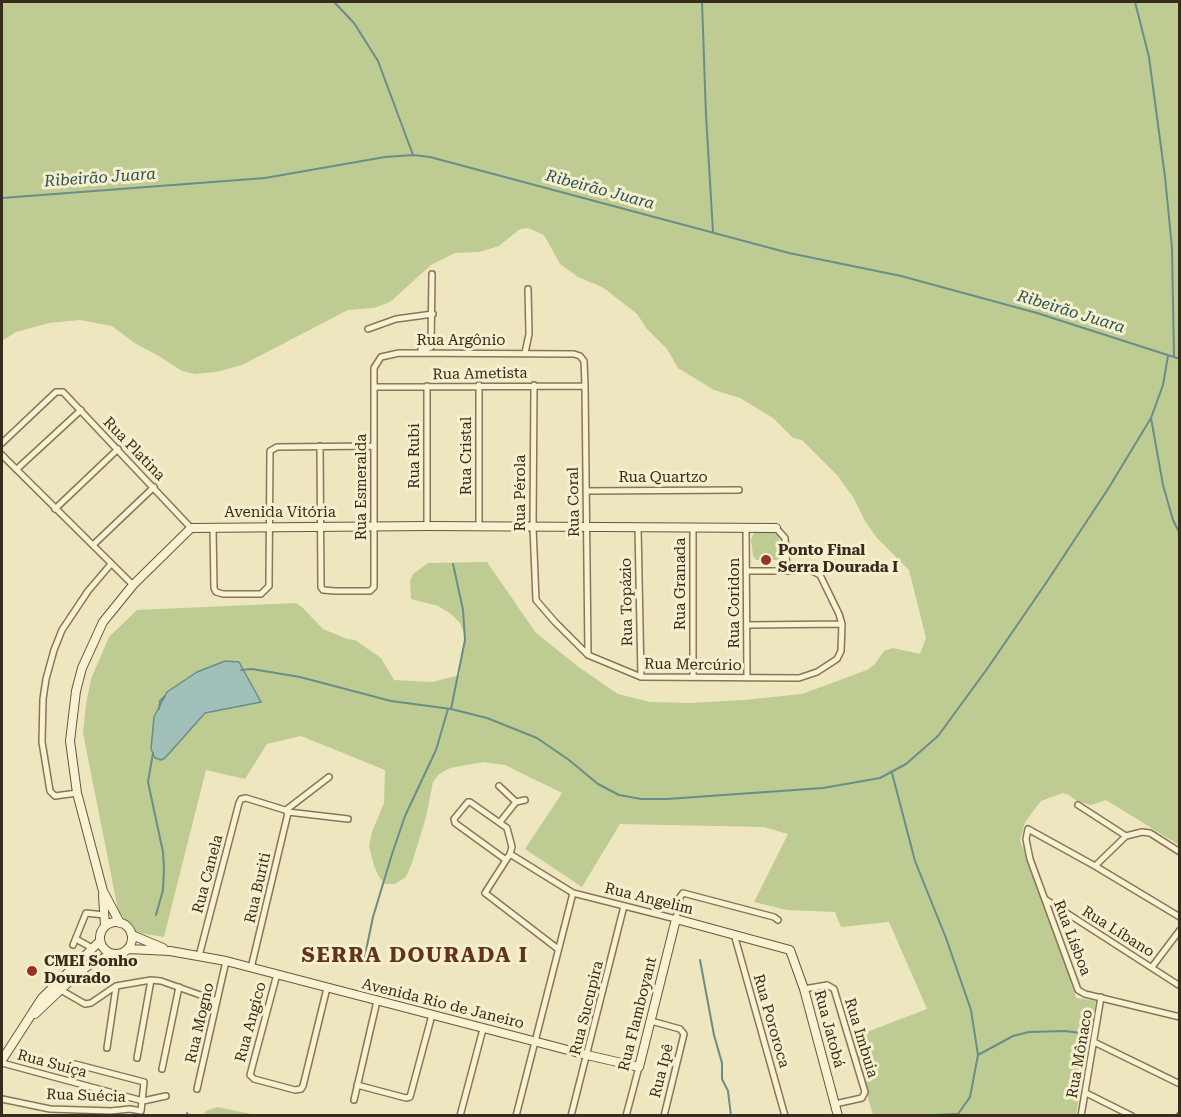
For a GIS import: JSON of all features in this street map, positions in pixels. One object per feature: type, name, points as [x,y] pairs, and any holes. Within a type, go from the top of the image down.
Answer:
[{"type":"street","points":[[399,353],[430,348],[433,314],[432,274]]},
{"type":"street","points":[[525,353],[529,334],[528,289]]},
{"type":"street","points":[[368,330],[396,319],[433,314]]},
{"type":"street","name":"Rua Argônio","points":[[375,387],[374,368],[381,357],[399,353],[574,354]]},
{"type":"street","name":"Rua Coral","points":[[574,354],[584,361],[588,655]]},
{"type":"street","name":"Rua Pérola","points":[[534,385],[533,527],[536,600]]},
{"type":"street","name":"Rua Rubi","points":[[427,386],[427,526]]},
{"type":"street","name":"Rua Cristal","points":[[479,386],[479,527]]},
{"type":"street","name":"Rua Ametista","points":[[375,387],[585,386]]},
{"type":"street","name":"Rua Esmeralda","points":[[322,526],[321,587],[326,590],[372,591],[374,587],[375,387]]},
{"type":"street","name":"Rua Platina","points":[[2,443],[56,392],[63,392],[191,528]]},
{"type":"street","points":[[17,469],[81,410]]},
{"type":"street","points":[[320,446],[322,526]]},
{"type":"street","points":[[213,526],[214,588],[219,594],[264,592],[269,586],[270,451],[277,447],[374,446]]},
{"type":"street","points":[[54,509],[118,449]]},
{"type":"street","points":[[2,455],[133,585]]},
{"type":"street","points":[[93,545],[154,487]]},
{"type":"street","name":"Rua Quartzo","points":[[586,491],[739,490]]},
{"type":"street","name":"Avenida Vitória","points":[[191,528],[213,526],[776,528]]},
{"type":"street","name":"Rua Topázio","points":[[638,527],[641,677]]},
{"type":"street","name":"Rua Granada","points":[[693,527],[693,677]]},
{"type":"street","points":[[112,954],[104,950],[100,941],[105,926],[103,891],[77,794],[70,741],[72,719],[82,668],[104,622],[133,585],[191,528]]},
{"type":"street","name":"Rua Coridon","points":[[746,528],[747,678]]},
{"type":"street","points":[[776,528],[785,538],[787,570]]},
{"type":"street","points":[[77,794],[55,796],[50,791],[42,742],[42,711],[46,679],[54,650],[63,630],[88,591],[111,564]]},
{"type":"street","points":[[747,571],[816,572],[820,575],[842,624],[747,625]]},
{"type":"street","name":"Rua Mercúrio","points":[[536,600],[588,655],[641,677],[799,678],[817,672],[840,656],[842,624]]},
{"type":"street","points":[[288,812],[329,777]]},
{"type":"street","points":[[499,786],[516,802]]},
{"type":"street","name":"Rua Canela","points":[[199,956],[241,799],[246,798],[288,812]]},
{"type":"street","points":[[500,822],[516,802],[525,800]]},
{"type":"street","points":[[506,860],[455,823],[454,819],[470,802],[507,828],[512,847],[510,854],[506,860],[484,891],[484,893],[558,949]]},
{"type":"street","points":[[1078,805],[1126,836]]},
{"type":"street","points":[[288,812],[348,819]]},
{"type":"street","name":"Rua Buriti","points":[[251,968],[288,812]]},
{"type":"street","name":"Rua Lísboa","points":[[1095,866],[1028,829],[1026,839],[1030,859],[1078,990],[1085,994],[1179,1017]]},
{"type":"street","points":[[1179,852],[1147,832],[1126,836],[1095,866],[1179,917]]},
{"type":"street","name":"Rua Angelim","points":[[510,854],[573,894],[790,950]]},
{"type":"street","points":[[25,1024],[59,989],[89,965],[129,949],[132,935],[128,927],[120,922],[103,891]]},
{"type":"street","points":[[676,919],[680,895],[683,893],[774,916],[778,920]]},
{"type":"street","points":[[516,1116],[573,894]]},
{"type":"street","name":"Rua Líbano","points":[[1044,898],[1179,986]]},
{"type":"street","name":"Rua Sucupira","points":[[571,1116],[624,906]]},
{"type":"street","points":[[92,948],[75,942],[86,913],[104,915]]},
{"type":"street","name":"Rua Flamboyant","points":[[626,1116],[676,919]]},
{"type":"street","points":[[105,926],[120,922]]},
{"type":"street","points":[[1152,967],[1179,930]]},
{"type":"street","name":"Rua Pororoca","points":[[734,934],[785,1116]]},
{"type":"street","name":"Avenida Rio de Janeiro","points":[[132,935],[170,951]]},
{"type":"street","points":[[2,1061],[42,998],[100,941]]},
{"type":"street","name":"Avenida Rio de Janeiro","points":[[129,949],[170,951],[226,961],[483,1029],[639,1067]]},
{"type":"street","name":"Rua Jatobá","points":[[790,950],[804,989],[838,1116]]},
{"type":"street","name":"Rua Mogno","points":[[196,1089],[226,961]]},
{"type":"street","name":"Rua Angico","points":[[277,975],[250,1077],[295,1090],[301,1089],[327,988]]},
{"type":"street","points":[[59,989],[85,1005],[116,987],[151,980],[179,987],[217,1001]]},
{"type":"street","points":[[137,1058],[151,980]]},
{"type":"street","name":"Rua Imbuia","points":[[804,989],[827,985],[834,989],[865,1092],[862,1098],[835,1104]]},
{"type":"street","points":[[107,1048],[116,987]]},
{"type":"street","points":[[162,1069],[179,987]]},
{"type":"street","name":"Rua Mônaco","points":[[1081,1116],[1101,997]]},
{"type":"street","points":[[354,1100],[377,1001]]},
{"type":"street","points":[[357,1085],[406,1098],[410,1097],[432,1015]]},
{"type":"street","name":"Rua Ipê","points":[[651,1021],[680,1029],[684,1034],[664,1116]]},
{"type":"street","points":[[460,1116],[483,1029]]},
{"type":"street","points":[[1094,1042],[1179,1084]]},
{"type":"street","name":"Rua Suíça","points":[[2,1061],[142,1101],[166,1096]]},
{"type":"street","name":"Rua Suécia","points":[[2,1100],[50,1109],[111,1113],[130,1109],[141,1111],[144,1082],[75,1064]]},
{"type":"street","points":[[1086,1093],[1132,1116]]},
{"type":"green space","points":[[2,2],[1179,2],[1179,845],[1106,800],[1091,805],[1077,801],[1063,793],[1041,801],[1025,822],[1020,841],[1041,889],[1076,998],[1096,1001],[1076,1115],[873,1115],[851,1038],[927,1009],[889,922],[841,927],[835,912],[787,910],[754,902],[788,834],[764,827],[620,824],[582,887],[525,849],[562,793],[505,765],[483,762],[450,768],[439,774],[433,782],[426,817],[406,877],[395,884],[385,884],[374,866],[369,846],[384,803],[385,770],[301,736],[267,744],[245,779],[206,770],[164,937],[134,932],[118,910],[83,733],[91,679],[109,637],[137,610],[296,603],[323,629],[355,640],[381,658],[394,680],[432,682],[460,675],[465,636],[460,623],[451,614],[438,606],[411,599],[410,581],[413,574],[428,563],[487,562],[536,633],[580,668],[618,694],[650,702],[690,703],[802,694],[867,670],[875,664],[884,651],[893,648],[920,654],[926,638],[909,570],[877,538],[837,475],[802,440],[793,438],[773,418],[740,398],[714,390],[678,368],[667,349],[647,329],[637,314],[604,288],[578,277],[560,264],[544,235],[528,228],[520,229],[499,246],[479,252],[455,253],[431,265],[390,302],[374,308],[348,310],[242,365],[216,372],[195,374],[182,371],[136,344],[112,326],[80,320],[49,323],[16,332],[2,341]],"holes":[[[239,662],[261,702],[205,713],[165,758],[155,758]]]},
{"type":"green space","points":[[765,528],[778,535],[782,548],[780,560],[756,560],[753,556],[751,540],[755,530]]},
{"type":"green space","points":[[217,1107],[257,1115],[203,1115],[206,1111]]},
{"type":"water","points":[[225,661],[239,662],[261,702],[205,713],[165,758],[161,760],[155,758],[151,749],[154,717],[167,692],[197,672]]},
{"type":"waterway","points":[[334,2],[354,23],[378,61],[413,155]]},
{"type":"waterway","points":[[702,2],[713,232]]},
{"type":"waterway","points":[[1135,2],[1149,57],[1165,177],[1172,248],[1174,357]]},
{"type":"waterway","name":"Ribeirão Juara","points":[[2,198],[265,178],[385,157],[413,155],[430,157],[789,253],[901,276],[1037,313],[1180,359]]},
{"type":"waterway","points":[[241,670],[252,669],[300,677],[391,701],[451,709],[487,718],[537,738],[598,784],[619,795],[641,799],[823,788],[880,778],[906,764],[938,736],[1046,583],[1108,489],[1151,418],[1163,385],[1168,356]]},
{"type":"waterway","points":[[1151,418],[1163,485],[1173,520],[1180,534]]},
{"type":"waterway","points":[[451,709],[465,640],[463,610],[453,564]]},
{"type":"waterway","points":[[159,709],[160,701],[165,696]]},
{"type":"waterway","points":[[364,960],[373,917],[392,854],[405,816],[436,750],[448,709]]},
{"type":"waterway","points":[[153,753],[148,782],[163,852],[164,869],[163,890],[156,915]]},
{"type":"waterway","points":[[892,773],[915,861],[946,938],[971,1010],[978,1055],[970,1097],[958,1114],[914,1116]]},
{"type":"waterway","points":[[700,960],[714,1035],[722,1063],[722,1079],[728,1091],[731,1116]]},
{"type":"waterway","points":[[978,1055],[1013,1036],[1029,1032],[1065,1031],[1089,1034]]},
{"type":"place","name":"Ponto Final Serra Dourada I","points":[[766,560]]},
{"type":"place","name":"CMEI Sonho Dourado","points":[[32,971]]},
{"type":"district","name":"SERRA DOURADA I","points":[[415,956]]}]
